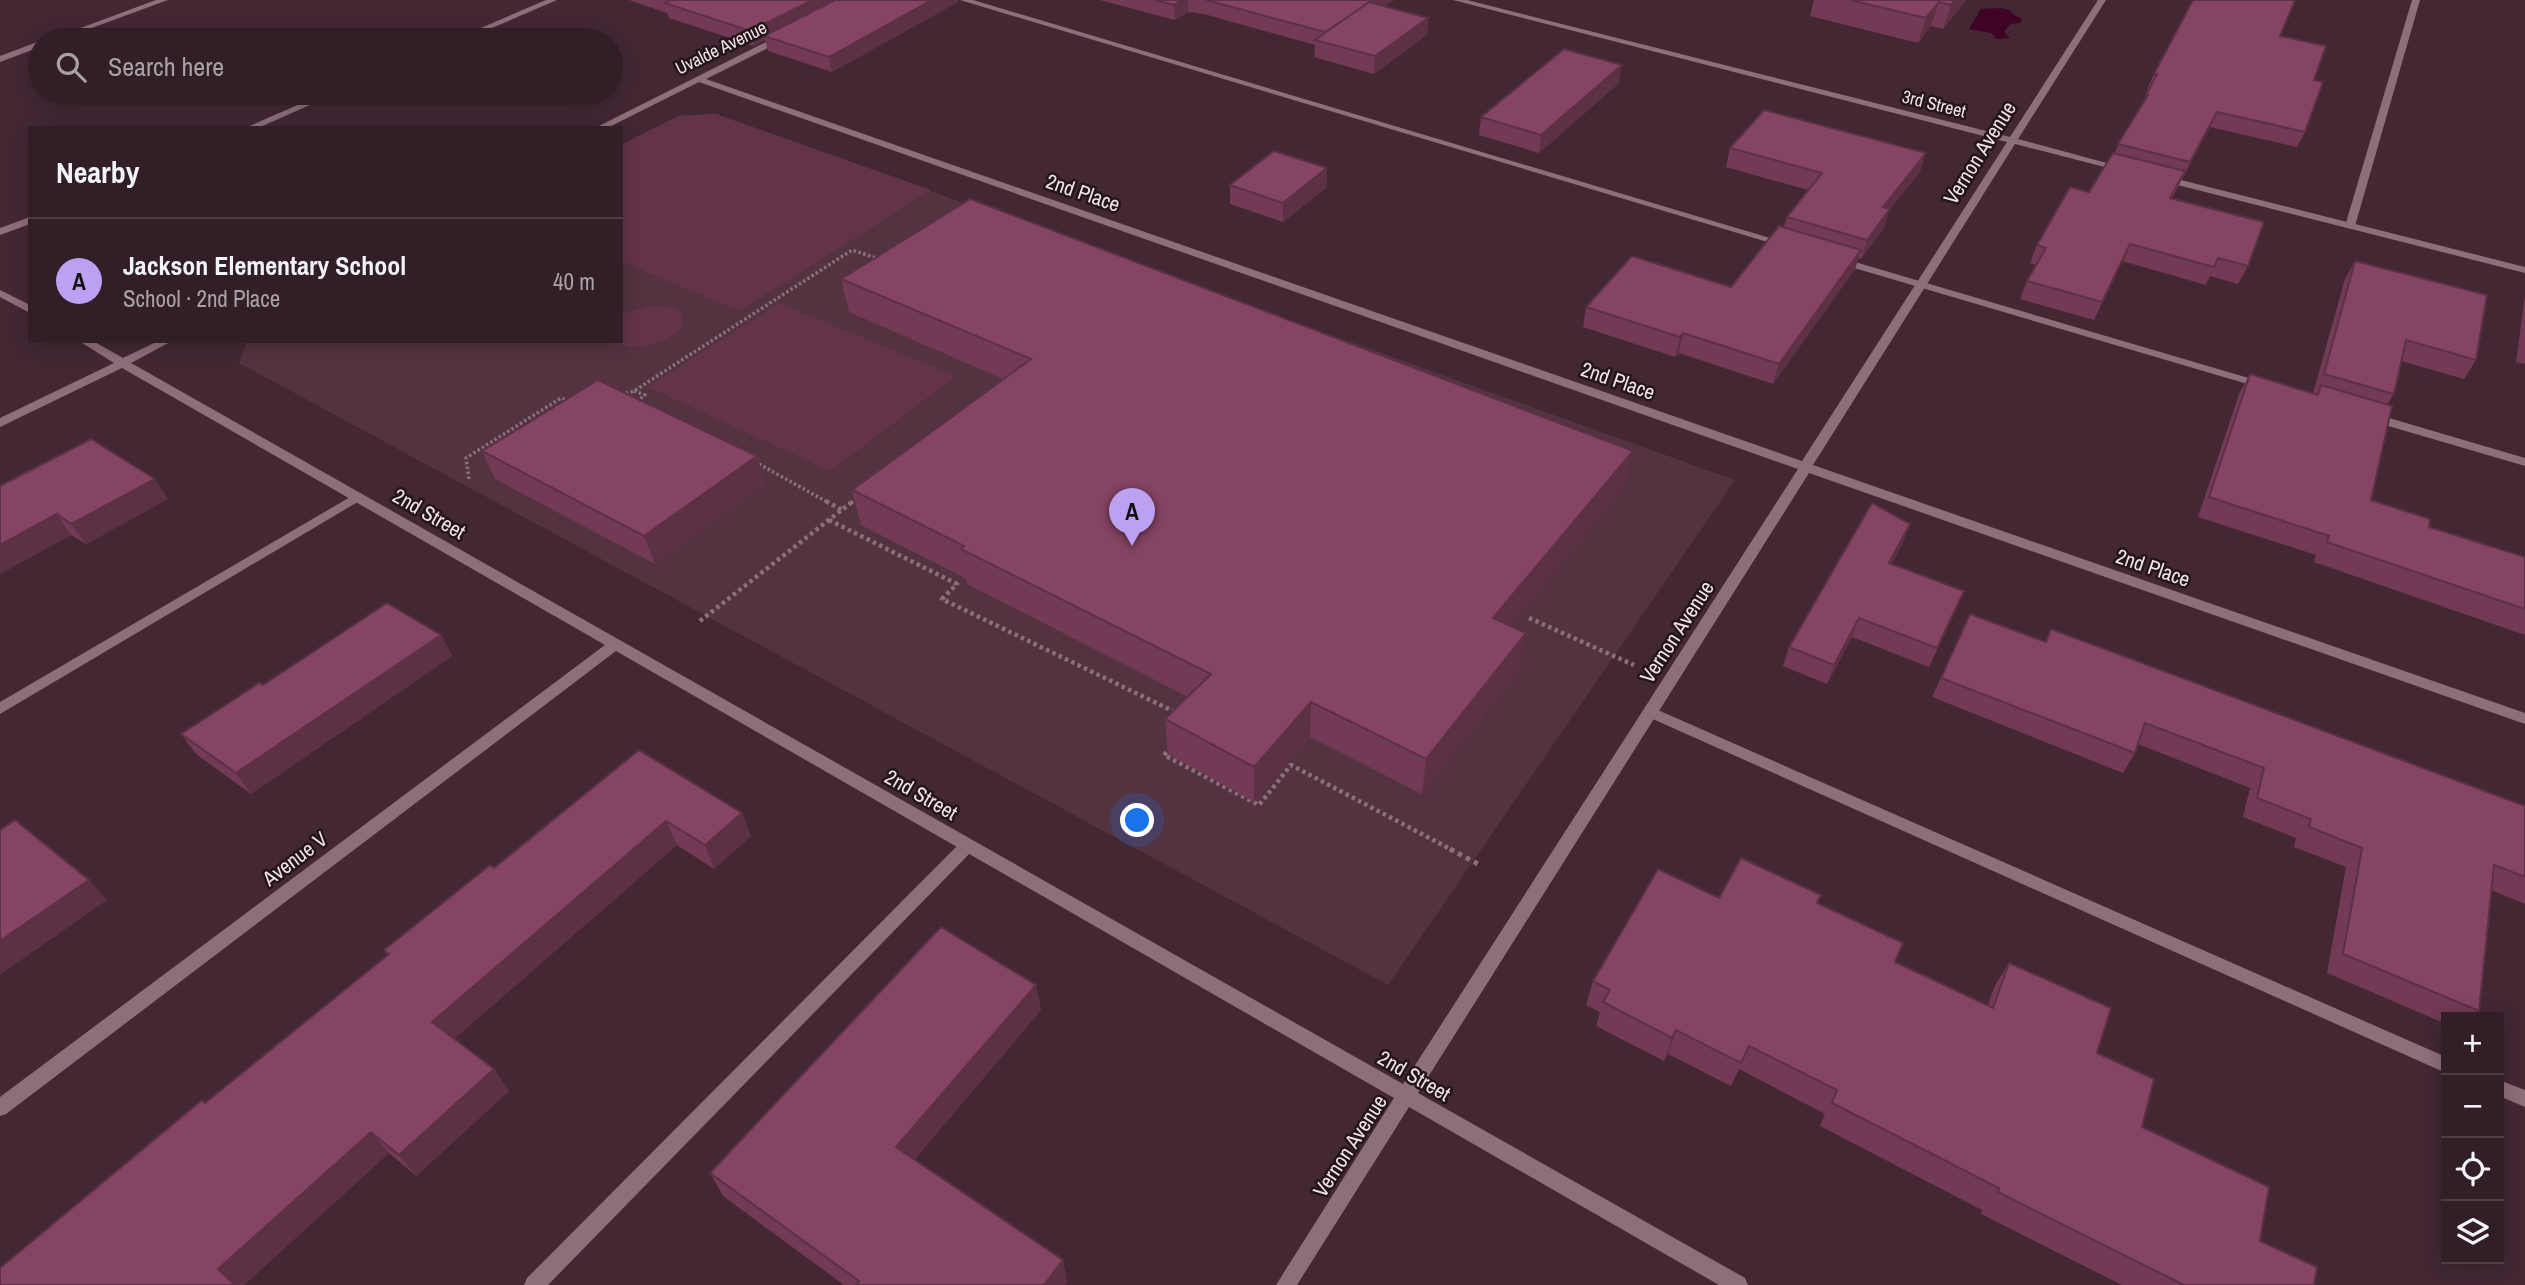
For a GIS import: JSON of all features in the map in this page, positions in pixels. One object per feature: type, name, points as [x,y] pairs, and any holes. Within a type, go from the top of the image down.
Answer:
[{"type":"street","points":[[86,28],[164,0]]},
{"type":"street","points":[[486,28],[553,0]]},
{"type":"street","points":[[964,0],[1802,249]]},
{"type":"street","name":"3rd Street","points":[[1457,0],[1474,2],[2134,171]]},
{"type":"street","name":"Vernon Avenue","points":[[1286,1285],[2102,0]]},
{"type":"street","points":[[2350,226],[2416,0]]},
{"type":"street","name":"Uvalde Avenue","points":[[603,126],[796,30]]},
{"type":"street","points":[[0,59],[28,48]]},
{"type":"street","name":"2nd Place","points":[[698,79],[2525,719]]},
{"type":"street","points":[[254,126],[304,105]]},
{"type":"street","points":[[2148,175],[2525,270]]},
{"type":"street","points":[[0,232],[28,221]]},
{"type":"street","points":[[1828,257],[2284,391]]},
{"type":"street","points":[[0,293],[28,309]]},
{"type":"street","name":"2nd Street","points":[[87,343],[1738,1285]]},
{"type":"street","points":[[0,424],[163,343]]},
{"type":"street","points":[[2364,415],[2525,462]]},
{"type":"street","points":[[0,709],[357,497]]},
{"type":"street","name":"Avenue V","points":[[0,1108],[616,644]]},
{"type":"street","points":[[1651,712],[2441,1063]]},
{"type":"street","points":[[534,1285],[967,846]]},
{"type":"street","points":[[2504,1090],[2525,1099]]},
{"type":"path","points":[[612,398],[634,391],[852,250],[889,263]]},
{"type":"path","points":[[629,406],[645,395],[634,391]]},
{"type":"path","points":[[469,479],[466,458],[561,398],[580,407]]},
{"type":"path","points":[[759,464],[842,510]]},
{"type":"path","points":[[700,621],[869,489]]},
{"type":"path","points":[[829,520],[957,584],[942,599],[1181,715]]},
{"type":"path","points":[[1530,618],[1621,657],[1668,685]]},
{"type":"path","points":[[1178,738],[1164,755],[1258,805],[1292,765],[1478,864]]},
{"type":"shaded area","points":[[2001,8],[2012,11],[2011,13],[2022,19],[2020,23],[2010,24],[2004,32],[2010,38],[1997,39],[1991,33],[1969,29],[1981,9]]},
{"type":"shaded area","points":[[716,114],[1735,480],[1388,985],[239,363],[246,343],[623,343],[623,144],[678,116]]},
{"type":"shaded area","points":[[716,114],[931,190],[739,311],[623,262],[623,144],[678,116]]},
{"type":"shaded area","points":[[779,303],[956,376],[830,471],[648,387]]},
{"type":"shaded area","points":[[653,305],[673,308],[681,312],[683,326],[669,338],[651,345],[623,345],[618,343],[623,343],[623,313]]},
{"type":"building","points":[[671,0],[813,0],[750,31],[665,3]]},
{"type":"building","points":[[835,0],[932,0],[829,57],[764,36]]},
{"type":"building","points":[[1155,0],[1182,0],[1174,5]]},
{"type":"building","points":[[1206,0],[1374,0],[1325,32]]},
{"type":"building","points":[[1850,0],[1955,0],[1951,5],[1939,2],[1926,18]]},
{"type":"building","points":[[2193,0],[2295,0],[2280,36],[2326,46],[2314,80],[2323,82],[2305,132],[2217,112],[2190,162],[2118,144],[2148,95],[2157,74],[2154,74]]},
{"type":"building","points":[[1369,2],[1428,18],[1375,56],[1315,40]]},
{"type":"building","points":[[1564,49],[1622,65],[1541,135],[1481,117]]},
{"type":"building","points":[[1764,110],[1926,153],[1883,207],[1890,209],[1867,240],[1787,217],[1822,173],[1730,148]]},
{"type":"building","points":[[1274,151],[1327,168],[1283,203],[1230,185]]},
{"type":"building","points":[[2113,153],[2185,171],[2170,198],[2264,222],[2248,266],[2218,258],[2214,267],[2130,244],[2102,302],[2027,281],[2046,248],[2037,245],[2070,187],[2089,192]]},
{"type":"building","points":[[970,199],[1633,451],[1493,618],[1526,633],[1426,759],[1311,702],[1254,767],[1165,719],[1211,674],[961,549],[964,546],[852,490],[1031,359],[841,279]]},
{"type":"building","points":[[1779,226],[1861,250],[1779,364],[1683,333],[1680,337],[1586,307],[1632,256],[1731,287]]},
{"type":"building","points":[[2355,261],[2487,295],[2476,360],[2406,340],[2394,394],[2324,374]]},
{"type":"building","points":[[2250,374],[2318,395],[2321,385],[2392,406],[2371,500],[2430,519],[2429,527],[2525,557],[2525,609],[2327,542],[2329,536],[2209,497]]},
{"type":"building","points":[[598,380],[757,456],[644,536],[482,451]]},
{"type":"building","points":[[91,439],[155,479],[71,524],[57,514],[0,545],[0,486]]},
{"type":"building","points":[[1872,503],[1910,524],[1889,563],[1964,591],[1937,648],[1859,618],[1834,665],[1789,647]]},
{"type":"building","points":[[387,603],[441,635],[236,773],[181,734],[259,683],[263,685]]},
{"type":"building","points":[[1970,614],[2046,642],[2051,629],[2525,806],[2525,877],[2494,865],[2479,1011],[2343,954],[2362,848],[2309,827],[2311,819],[2257,798],[2264,768],[2145,723],[2135,753],[1941,678]]},
{"type":"building","points":[[639,750],[742,813],[705,845],[666,821],[432,1022],[494,1069],[399,1155],[371,1132],[218,1269],[235,1285],[0,1285],[0,1268],[202,1100],[205,1103],[389,954],[384,950],[490,865],[494,868]]},
{"type":"building","points":[[15,820],[89,880],[0,941],[0,830]]},
{"type":"building","points":[[1741,858],[1821,895],[1817,903],[1903,943],[1895,962],[1993,1008],[2009,963],[2111,1008],[2097,1053],[2154,1079],[2142,1127],[2269,1187],[2260,1241],[2317,1267],[2314,1285],[2184,1285],[1998,1192],[1999,1188],[1832,1103],[1837,1090],[1749,1046],[1741,1063],[1676,1030],[1672,1038],[1603,1002],[1610,990],[1593,981],[1658,869],[1719,898]]},
{"type":"building","points":[[941,927],[1036,985],[896,1147],[1063,1260],[1044,1285],[856,1285],[859,1281],[710,1173]]},
{"type":"place","name":"Jackson Elementary School","points":[[1132,546]]}]
